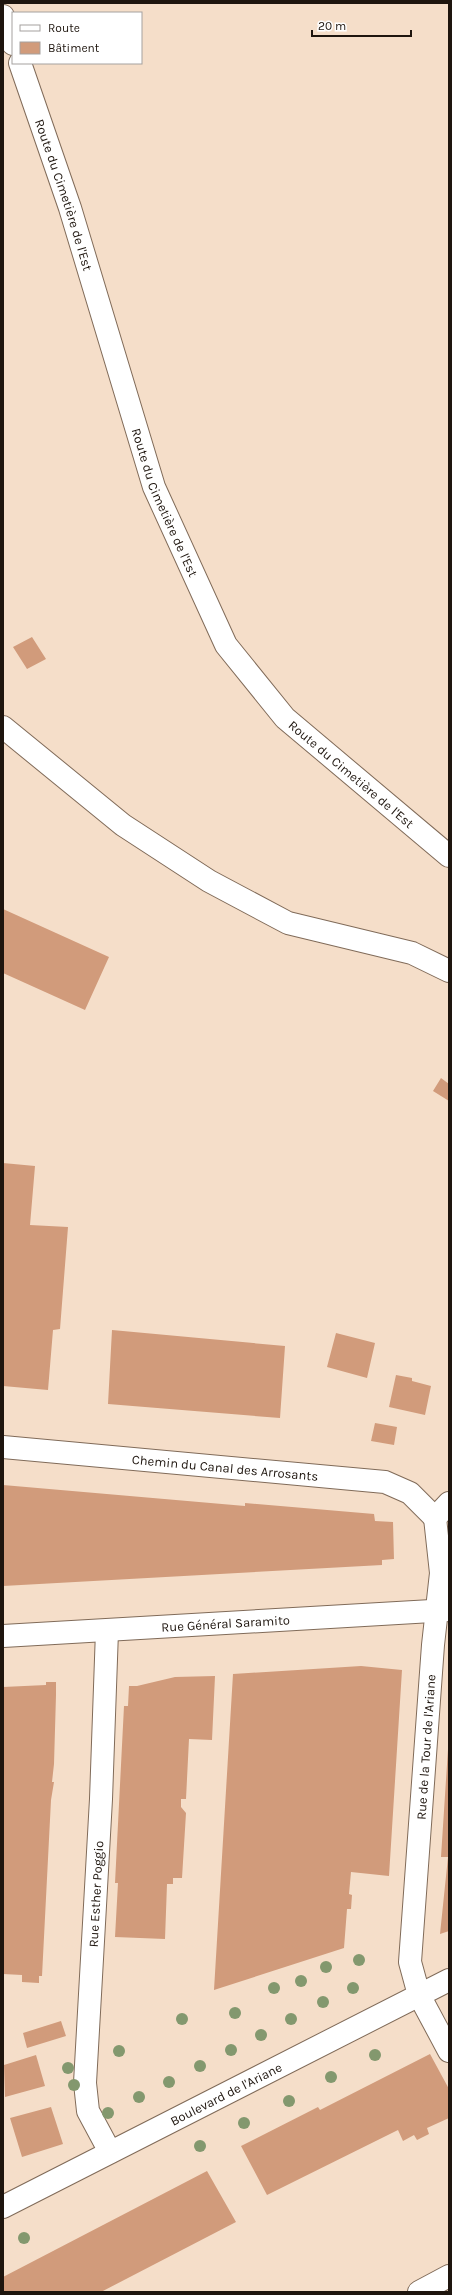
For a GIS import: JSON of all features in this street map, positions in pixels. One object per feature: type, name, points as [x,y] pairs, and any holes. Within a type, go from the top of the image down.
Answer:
[{"type":"street","points":[[3,16],[12,41]]},
{"type":"street","name":"Route du Cimetière de l'Est","points":[[20,64],[70,208],[154,487],[226,645],[285,718],[449,856]]},
{"type":"street","points":[[3,728],[123,825],[209,881],[288,922],[412,953],[449,971]]},
{"type":"street","name":"Chemin du Canal des Arrosants","points":[[3,1447],[385,1482],[410,1493],[442,1511]]},
{"type":"street","name":"Rue de la Tour de l'Ariane","points":[[442,1511],[443,1611],[433,1645],[410,1962],[419,1996],[449,2051]]},
{"type":"street","name":"Rue Général Saramito","points":[[3,1636],[443,1611]]},
{"type":"street","name":"Rue Esther Poggio","points":[[107,1631],[101,1799],[86,2084],[88,2111],[110,2152]]},
{"type":"street","name":"Boulevard de l'Ariane","points":[[3,2207],[449,1980]]},
{"type":"street","points":[[419,2292],[449,2276]]},
{"type":"building","points":[[32,637],[46,659],[27,669],[13,647]]},
{"type":"building","points":[[3,909],[109,957],[85,1010],[3,973]]},
{"type":"building","points":[[441,1078],[449,1084],[449,1101],[433,1091]]},
{"type":"building","points":[[3,1163],[35,1166],[30,1225],[68,1227],[60,1329],[53,1330],[48,1390],[3,1386]]},
{"type":"building","points":[[112,1330],[285,1346],[280,1418],[108,1404]]},
{"type":"building","points":[[336,1333],[375,1343],[367,1378],[327,1367]]},
{"type":"building","points":[[396,1375],[412,1378],[412,1381],[431,1386],[425,1415],[389,1407]]},
{"type":"building","points":[[375,1423],[397,1427],[394,1445],[371,1441]]},
{"type":"building","points":[[3,1485],[245,1506],[245,1503],[374,1514],[375,1521],[393,1522],[394,1559],[382,1560],[382,1565],[3,1586]]},
{"type":"building","points":[[361,1666],[402,1670],[389,1876],[351,1872],[349,1894],[352,1895],[351,1909],[347,1909],[344,1948],[214,1990],[233,1674]]},
{"type":"building","points":[[215,1676],[212,1740],[189,1739],[186,1799],[181,1799],[181,1807],[186,1813],[182,1878],[173,1878],[173,1884],[167,1884],[165,1939],[115,1937],[118,1883],[115,1883],[124,1706],[128,1706],[129,1686],[137,1686],[175,1677]]},
{"type":"building","points":[[46,1682],[56,1682],[54,1764],[52,1782],[54,1782],[51,1800],[42,1976],[39,1976],[39,1983],[22,1982],[22,1975],[3,1974],[3,1687],[46,1685]]},
{"type":"building","points":[[448,1749],[449,1931],[440,1934],[448,1857],[441,1857]]},
{"type":"building","points":[[61,2021],[66,2036],[27,2048],[23,2033]]},
{"type":"building","points":[[430,2054],[449,2089],[449,2118],[427,2128],[429,2134],[417,2140],[414,2135],[403,2141],[398,2130],[267,2195],[241,2146],[318,2107],[320,2110]]},
{"type":"building","points":[[36,2055],[45,2086],[5,2097],[4,2065]]},
{"type":"building","points":[[51,2107],[63,2144],[22,2157],[10,2118]]},
{"type":"building","points":[[207,2171],[236,2222],[101,2292],[3,2292],[3,2277]]}]
